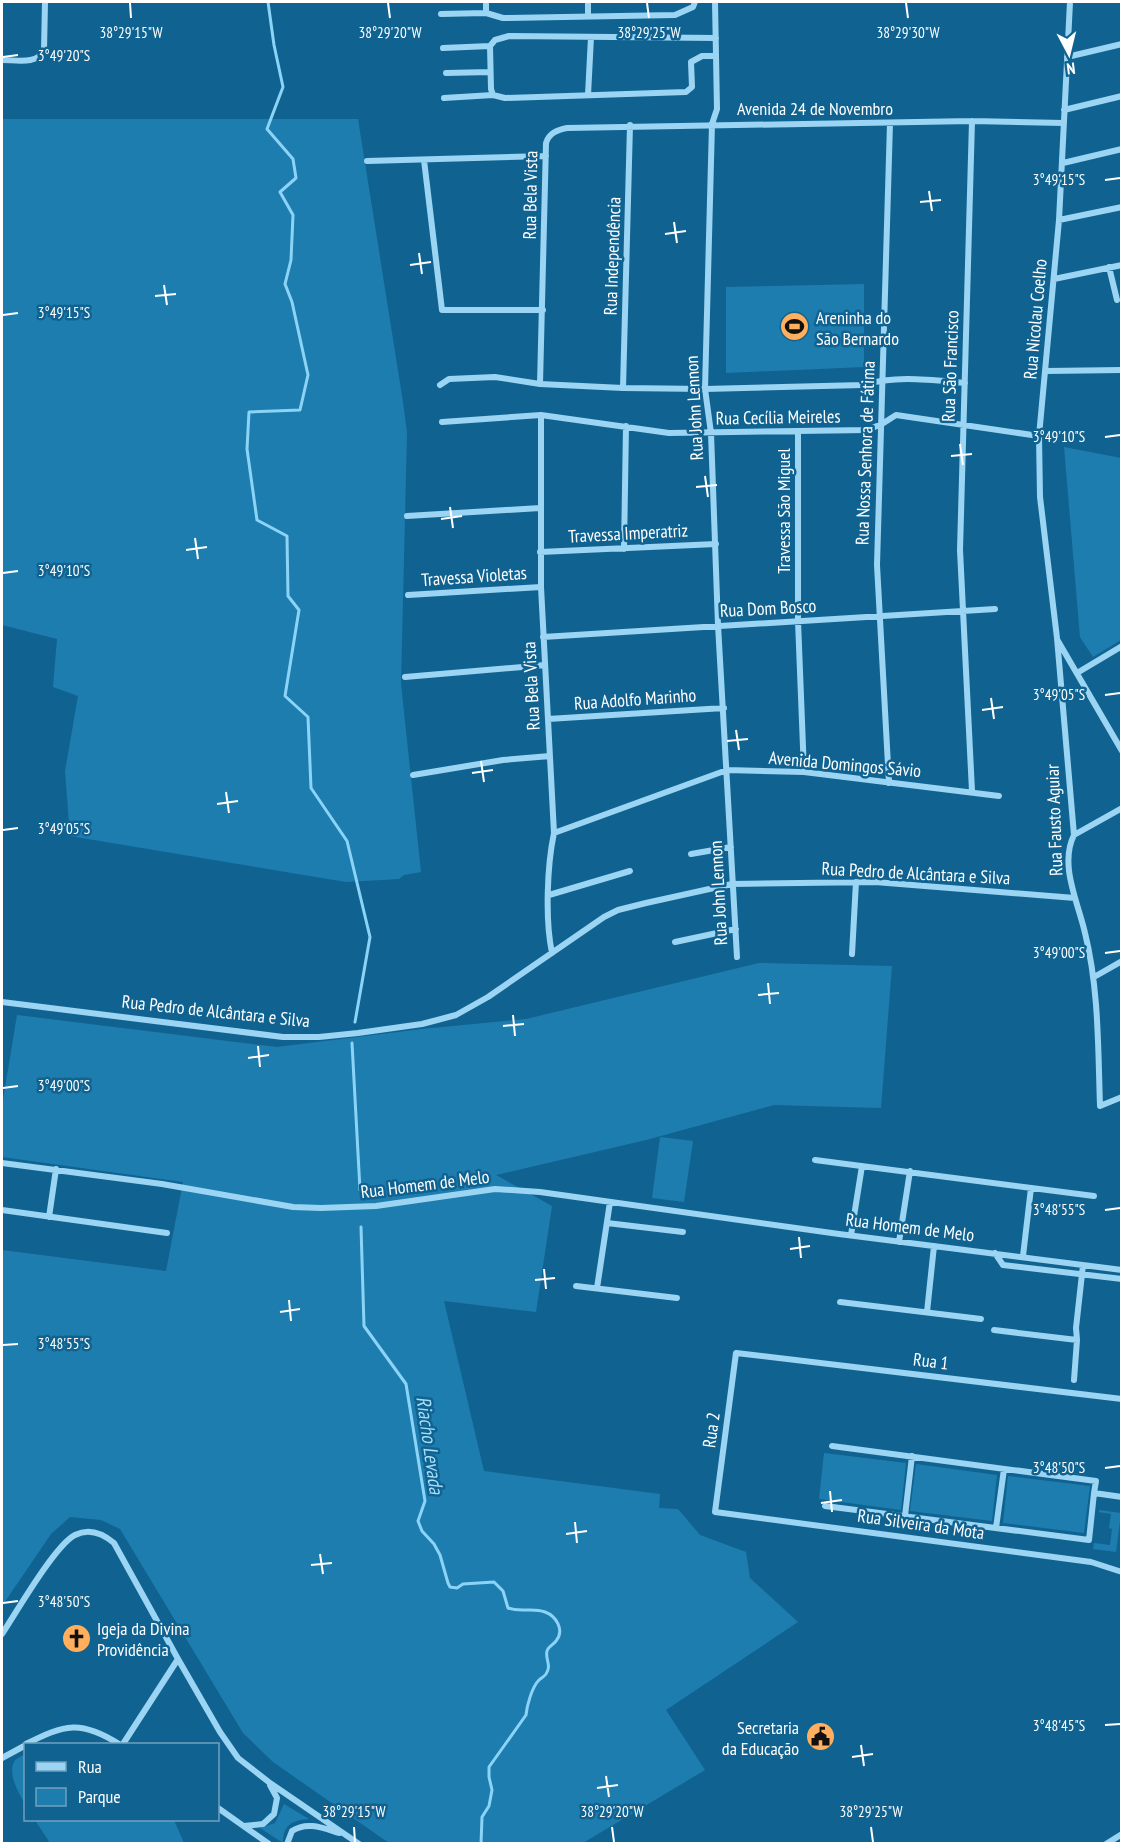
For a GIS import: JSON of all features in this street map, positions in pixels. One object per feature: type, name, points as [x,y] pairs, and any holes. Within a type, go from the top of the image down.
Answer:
[{"type":"street","points":[[2,60],[36,60],[41,56],[44,50],[45,2]]},
{"type":"street","points":[[486,2],[486,13]]},
{"type":"street","points":[[588,2],[588,16]]},
{"type":"street","points":[[441,14],[486,13],[503,18],[675,15],[693,7],[695,2]]},
{"type":"street","name":"Rua John Lennon","points":[[716,2],[717,109],[712,124],[705,389],[711,433],[718,626],[737,957]]},
{"type":"street","name":"Rua Nicolau Coelho","points":[[1056,638],[1040,497],[1039,436],[1059,220],[1070,2]]},
{"type":"street","points":[[493,95],[490,46],[495,40],[509,36],[716,38]]},
{"type":"street","points":[[588,95],[591,37]]},
{"type":"street","points":[[1067,57],[1122,44]]},
{"type":"street","points":[[443,48],[490,46]]},
{"type":"street","points":[[444,98],[686,92],[692,87],[691,62],[702,56],[716,56]]},
{"type":"street","points":[[446,73],[490,72]]},
{"type":"street","points":[[1064,110],[1122,96]]},
{"type":"street","name":"Avenida 24 de Novembro","points":[[567,128],[972,121],[1063,123]]},
{"type":"street","name":"Rua São Francisco","points":[[972,121],[960,550],[972,791]]},
{"type":"street","name":"Rua Nossa Senhora de Fátima","points":[[889,783],[877,566],[890,123]]},
{"type":"street","name":"Rua Independência","points":[[623,388],[630,126]]},
{"type":"street","name":"Rua Bela Vista","points":[[540,384],[547,138],[557,130],[567,128]]},
{"type":"street","points":[[1063,163],[1122,149]]},
{"type":"street","points":[[367,161],[546,156]]},
{"type":"street","points":[[424,160],[442,310],[543,310]]},
{"type":"street","points":[[1059,220],[1122,207]]},
{"type":"street","points":[[1054,279],[1122,265]]},
{"type":"street","points":[[1109,267],[1117,300]]},
{"type":"street","points":[[1046,371],[1122,370]]},
{"type":"street","name":"Rua Cecília Meireles","points":[[440,385],[448,379],[495,378],[540,384],[705,389],[863,385],[904,378],[965,383]]},
{"type":"street","name":"Rua Cecília Meireles","points":[[442,422],[541,416],[669,433],[711,433],[867,430],[896,415],[1039,436]]},
{"type":"street","name":"Rua Bela Vista","points":[[541,416],[541,587],[554,833],[550,854],[548,935],[552,953]]},
{"type":"street","points":[[624,549],[626,426]]},
{"type":"street","name":"Travessa São Miguel","points":[[798,431],[798,621],[804,772]]},
{"type":"street","points":[[407,516],[540,508]]},
{"type":"street","name":"Travessa Imperatriz","points":[[540,552],[716,544]]},
{"type":"street","name":"Travessa Violetas","points":[[408,595],[541,587]]},
{"type":"street","name":"Rua Dom Bosco","points":[[543,638],[995,609]]},
{"type":"street","points":[[1056,638],[1122,751]]},
{"type":"street","name":"Rua Fausto Aguiar","points":[[1056,638],[1074,835],[1068,847],[1068,855],[1075,898],[1094,977],[1100,1106],[1122,1097]]},
{"type":"street","points":[[1077,673],[1122,646]]},
{"type":"street","points":[[405,677],[545,665]]},
{"type":"street","name":"Rua Adolfo Marinho","points":[[548,719],[724,708]]},
{"type":"street","points":[[412,775],[503,760],[550,756]]},
{"type":"street","name":"Avenida Domingos Sávio","points":[[554,833],[727,770],[804,772],[999,796]]},
{"type":"street","points":[[1074,835],[1122,808]]},
{"type":"street","points":[[691,854],[731,847]]},
{"type":"street","points":[[549,895],[630,871]]},
{"type":"street","points":[[852,954],[856,882]]},
{"type":"street","name":"Rua Pedro de Alcântara e Silva","points":[[2,1002],[283,1036],[329,1036],[422,1024],[456,1016],[618,910],[732,884],[856,882],[1075,898]]},
{"type":"street","points":[[675,942],[736,929]]},
{"type":"street","points":[[1094,977],[1122,961]]},
{"type":"street","points":[[815,1160],[1094,1196]]},
{"type":"street","name":"Rua Homem de Melo","points":[[2,1163],[162,1184],[293,1207],[376,1206],[495,1189],[540,1192],[899,1242],[1122,1270]]},
{"type":"street","points":[[851,1235],[862,1166]]},
{"type":"street","points":[[49,1217],[56,1169]]},
{"type":"street","points":[[899,1242],[910,1172]]},
{"type":"street","points":[[1023,1256],[1031,1188]]},
{"type":"street","points":[[597,1288],[610,1202]]},
{"type":"street","points":[[2,1210],[167,1233]]},
{"type":"street","points":[[607,1223],[683,1232]]},
{"type":"street","points":[[927,1312],[934,1246]]},
{"type":"street","name":"Rua Homem de Melo","points":[[995,1253],[1003,1265],[1122,1279]]},
{"type":"street","points":[[1074,1380],[1076,1328],[1083,1265]]},
{"type":"street","points":[[576,1286],[677,1298]]},
{"type":"street","points":[[840,1302],[981,1319]]},
{"type":"street","points":[[994,1330],[1077,1340]]},
{"type":"street","name":"Rua 1","points":[[736,1353],[1122,1399]]},
{"type":"street","name":"Rua 2","points":[[715,1512],[736,1353]]},
{"type":"street","points":[[825,1506],[1089,1540],[1096,1481],[832,1446]]},
{"type":"street","points":[[905,1516],[912,1456]]},
{"type":"street","points":[[996,1528],[1004,1469]]},
{"type":"street","points":[[1094,1493],[1122,1497]]},
{"type":"street","name":"Rua Silveira da Mota","points":[[715,1512],[1091,1562],[1122,1572]]},
{"type":"street","points":[[2,1634],[64,1543],[74,1536],[92,1532],[100,1533],[114,1543],[220,1732],[238,1758],[358,1844]]},
{"type":"street","points":[[122,1743],[178,1659]]},
{"type":"street","points":[[30,1743],[59,1728],[75,1727],[104,1735],[119,1743]]},
{"type":"street","points":[[2,1758],[24,1746]]},
{"type":"street","points":[[244,1826],[263,1824],[274,1814],[277,1798],[270,1783]]},
{"type":"street","points":[[219,1809],[269,1844]]},
{"type":"street","points":[[287,1844],[292,1831],[304,1825],[318,1826],[348,1836]]},
{"type":"street","points":[[1106,1844],[1122,1834]]},
{"type":"green space","points":[[2,119],[358,119],[407,433],[401,684],[421,872],[404,875],[399,879],[346,882],[70,836],[65,771],[78,696],[53,687],[57,639],[2,625]]},
{"type":"green space","name":"Areninha do São Bernardo","points":[[864,284],[864,367],[726,373],[726,287]]},
{"type":"green space","points":[[1064,447],[1121,458],[1121,640],[1093,657],[1080,637]]},
{"type":"green space","points":[[759,963],[892,966],[881,1108],[774,1105],[646,1140],[496,1175],[552,1206],[536,1312],[444,1301],[484,1471],[660,1494],[659,1508],[678,1509],[700,1535],[746,1552],[750,1578],[798,1622],[666,1710],[705,1770],[583,1843],[389,1843],[273,1762],[243,1733],[120,1529],[101,1520],[70,1517],[51,1534],[2,1606],[2,1250],[166,1271],[183,1182],[2,1157],[2,1106],[17,1015],[277,1047],[526,1019]]},
{"type":"green space","points":[[660,1137],[693,1141],[684,1202],[652,1198]]},
{"type":"green space","points":[[824,1453],[906,1463],[901,1510],[819,1499]]},
{"type":"green space","points":[[916,1464],[997,1475],[992,1521],[910,1511]]},
{"type":"green space","points":[[1008,1476],[1090,1486],[1084,1533],[1003,1523]]},
{"type":"green space","points":[[1099,1510],[1121,1513],[1116,1552],[1093,1549],[1094,1543],[1110,1545],[1111,1514],[1099,1512]]},
{"type":"green space","points":[[24,1755],[24,1802],[14,1782],[12,1771],[15,1760]]},
{"type":"green space","points":[[284,1804],[309,1819],[293,1822],[285,1832],[283,1843],[260,1828],[275,1823]]},
{"type":"green space","points":[[36,1821],[174,1821],[184,1843],[50,1843]]},
{"type":"waterway","points":[[268,2],[283,87],[267,129],[293,159],[296,178],[280,192],[293,215],[291,260],[285,284],[292,302],[308,375],[300,410],[249,412],[247,449],[257,520],[287,536],[288,596],[299,610],[285,696],[308,717],[311,788],[347,841],[370,937],[355,1022]]},
{"type":"waterway","name":"Riacho Levada","points":[[352,1043],[360,1190]]},
{"type":"waterway","name":"Riacho Levada","points":[[361,1227],[364,1326],[406,1384],[425,1501],[418,1521],[422,1531],[440,1555],[450,1587],[494,1582],[503,1591],[508,1608],[545,1612],[556,1620],[560,1632],[559,1637],[548,1648],[548,1671],[534,1687],[526,1715],[489,1767],[492,1790],[489,1806],[482,1817],[481,1844]]},
{"type":"place","name":"Areninha do São Bernardo","points":[[795,327]]},
{"type":"place","name":"Igeja da Divina Providência","points":[[76,1638]]},
{"type":"place","name":"Secretaria da Educação","points":[[820,1737]]}]
